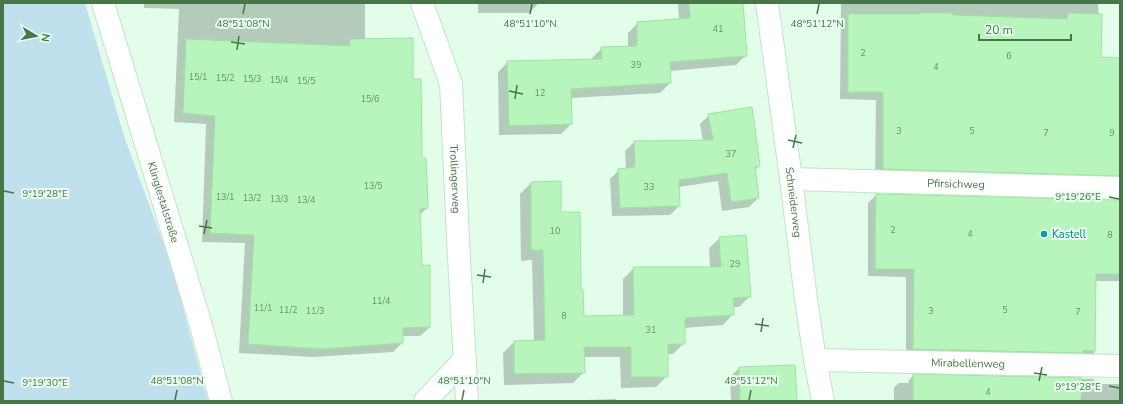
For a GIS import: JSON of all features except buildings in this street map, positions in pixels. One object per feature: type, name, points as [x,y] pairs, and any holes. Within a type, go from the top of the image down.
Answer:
[{"type":"street","name":"Klinglestalstraße","points":[[103,3],[200,322],[221,401]]},
{"type":"street","name":"Trollingerweg","points":[[422,3],[451,84],[467,401]]},
{"type":"street","name":"Schneiderweg","points":[[767,3],[806,299],[815,360],[824,401]]},
{"type":"street","name":"Pfirsichweg","points":[[791,179],[1120,188]]},
{"type":"street","points":[[425,401],[465,359]]},
{"type":"street","name":"Mirabellenweg","points":[[815,360],[1120,366]]},
{"type":"shaded area","points":[[3,3],[85,3],[124,136],[172,267],[208,401],[3,401]]},
{"type":"place","name":"Kastell","points":[[1044,234]]}]
